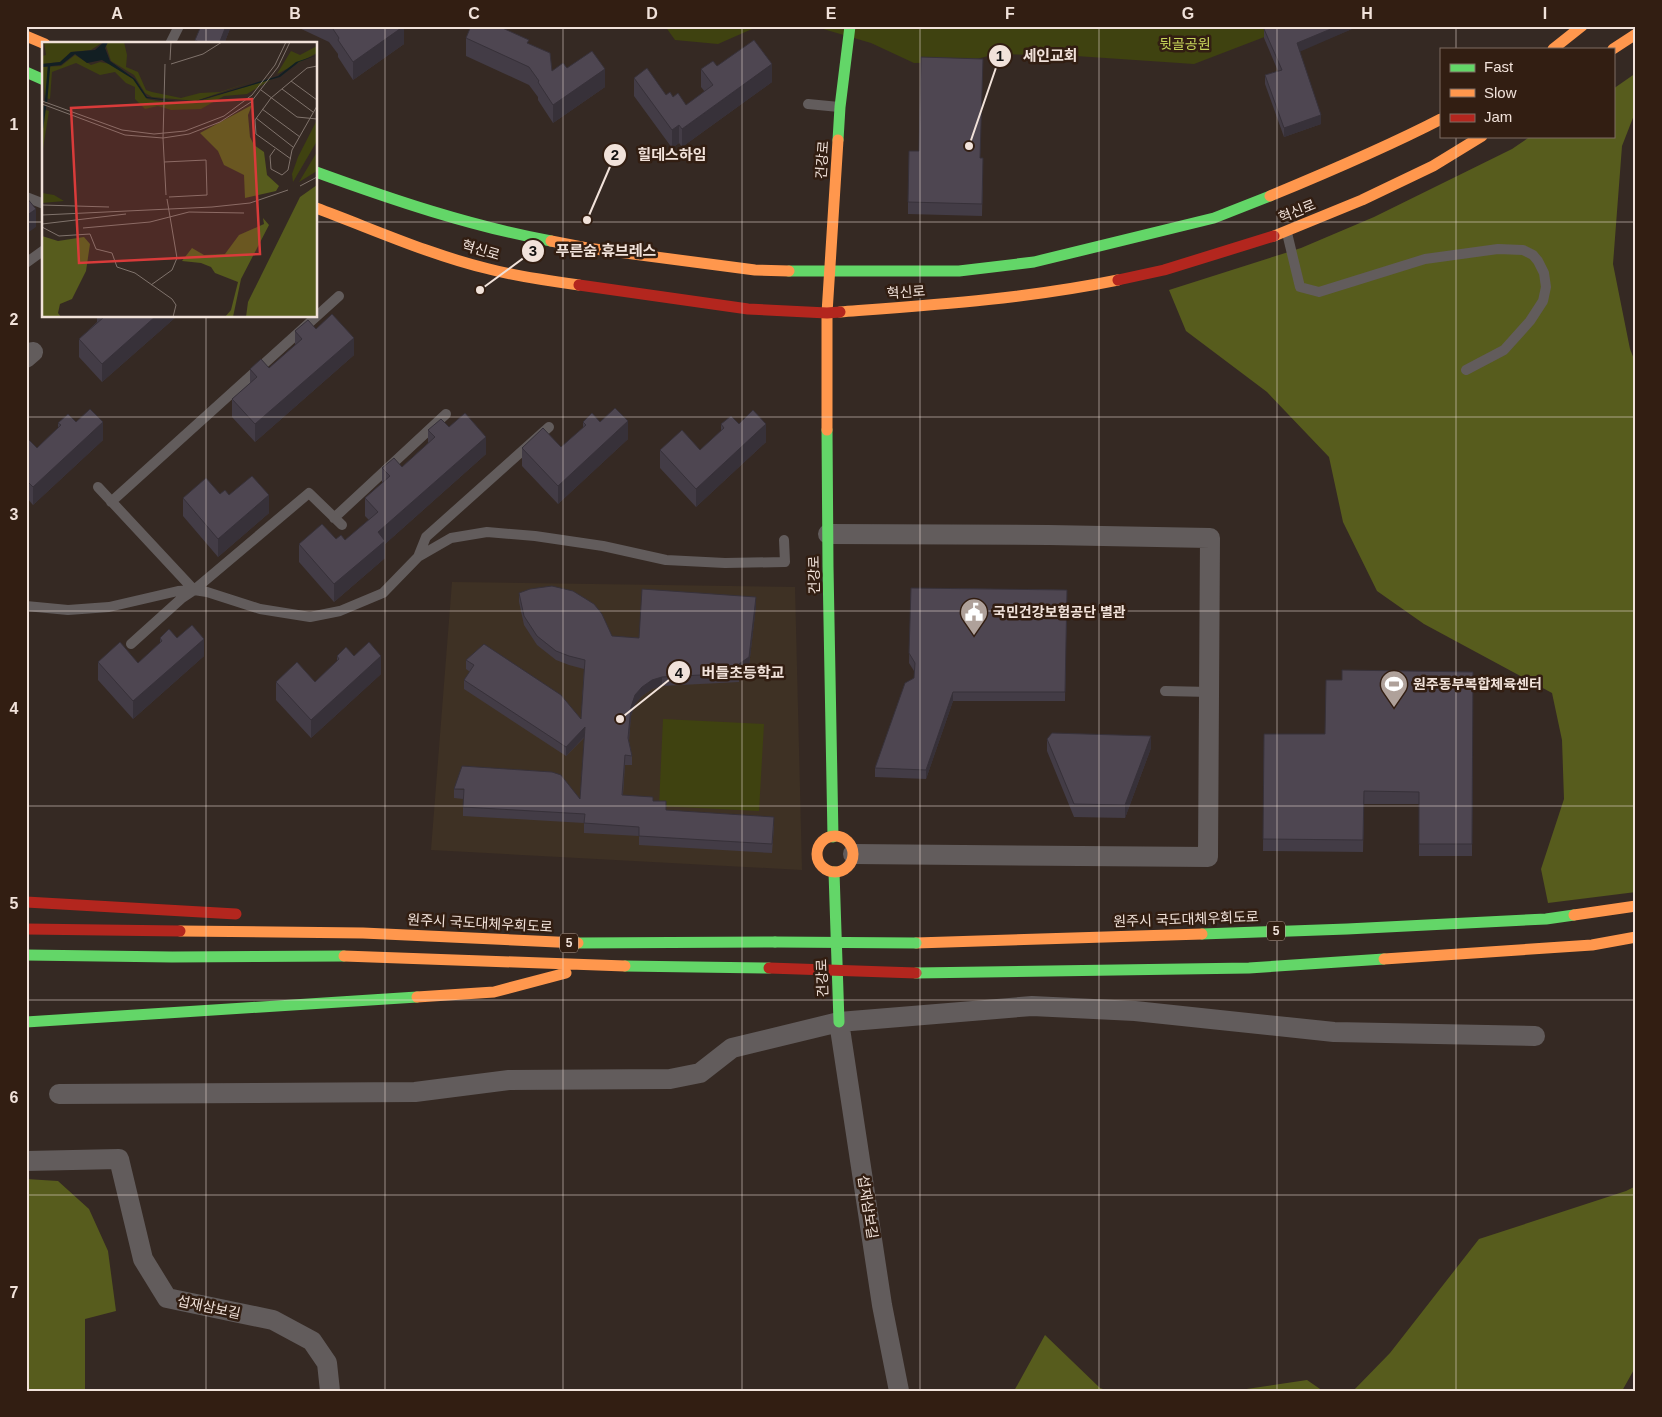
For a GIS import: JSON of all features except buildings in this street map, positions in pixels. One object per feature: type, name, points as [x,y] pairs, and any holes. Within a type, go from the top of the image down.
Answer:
[{"type":"main road","name":"건강로","points":[[833,837],[828,534],[827,313],[840,107],[850,26]]},
{"type":"main road","points":[[1554,48],[1582,26]]},
{"type":"main road","points":[[1614,48],[1636,34]]},
{"type":"main road","points":[[26,36],[42,43]]},
{"type":"main road","points":[[26,72],[42,79]]},
{"type":"main road","name":"혁신로","points":[[318,173],[440,215],[522,236],[587,248],[755,270],[830,272],[959,271],[1034,262],[1214,218],[1330,171],[1396,142],[1440,120]]},
{"type":"main road","name":"혁신로","points":[[318,209],[433,252],[488,269],[530,278],[748,309],[827,313],[986,301],[1073,289],[1164,270],[1287,232],[1362,200],[1433,166],[1479,138]]},
{"type":"main road","points":[[833,837],[839,837],[849,843],[853,854],[849,865],[840,871],[834,872],[828,870],[820,863],[818,852],[823,842],[833,837]]},
{"type":"main road","name":"건강로","points":[[834,872],[838,1022]]},
{"type":"main road","points":[[26,902],[246,914]]},
{"type":"main road","name":"원주시 국도대체우회도로","points":[[26,929],[363,933],[583,943],[916,943],[1337,929],[1546,919],[1636,906]]},
{"type":"main road","points":[[465,926],[525,929],[583,943]]},
{"type":"main road","name":"5","points":[[26,955],[172,957],[369,956],[592,966],[916,972],[1249,968],[1592,945],[1636,937]]},
{"type":"main road","points":[[26,1022],[494,992],[592,966]]},
{"type":"street","points":[[828,534],[1210,538],[1208,857],[853,854]]},
{"type":"street","points":[[59,1094],[415,1092],[509,1080],[670,1079],[700,1073],[732,1048],[838,1022],[1032,1006],[1134,1011],[1334,1032],[1535,1036]]},
{"type":"street","name":"섭재삼보길","points":[[838,1022],[882,1305],[899,1391]]},
{"type":"street","name":"섭재삼보길","points":[[26,1161],[119,1159],[143,1259],[167,1298],[273,1320],[312,1341],[327,1363],[330,1391]]},
{"type":"lane","points":[[171,42],[179,26]]},
{"type":"lane","points":[[808,104],[840,107]]},
{"type":"lane","points":[[26,197],[42,203]]},
{"type":"lane","points":[[1287,232],[1300,287],[1319,292],[1425,259],[1498,248],[1523,250],[1533,255],[1544,273],[1546,286],[1543,302],[1530,322],[1504,350],[1466,370]]},
{"type":"lane","points":[[26,263],[42,251]]},
{"type":"lane","points":[[318,314],[338,296]]},
{"type":"lane","points":[[111,502],[314,318]]},
{"type":"lane","points":[[131,644],[182,598],[309,493],[338,521],[446,414]]},
{"type":"lane","points":[[418,557],[426,537],[549,427]]},
{"type":"lane","points":[[98,488],[194,590]]},
{"type":"lane","points":[[26,606],[68,610],[109,607],[178,591],[194,590],[207,592],[260,610],[310,617],[340,611],[383,593],[418,557],[451,538],[487,532],[594,544],[666,560],[725,563],[785,562],[784,540]]},
{"type":"lane","points":[[1165,690],[1209,692]]},
{"type":"shaded area","points":[[452,582],[795,587],[802,870],[431,850]]},
{"type":"green space","points":[[665,26],[772,26],[752,29],[718,44],[675,40]]},
{"type":"green space","name":"뒷골공원","points":[[813,26],[1280,26],[1267,36],[1194,64],[1076,56],[996,54],[965,62],[914,63],[871,43]]},
{"type":"green space","points":[[1636,73],[1636,110],[1622,146],[1613,264],[1630,349],[1636,364],[1636,892],[1548,903],[1541,869],[1564,799],[1562,740],[1552,693],[1424,624],[1377,591],[1343,522],[1329,457],[1267,392],[1186,331],[1169,290],[1301,248],[1374,217],[1512,149],[1528,138],[1614,138],[1614,88]]},
{"type":"green space","points":[[663,719],[764,724],[759,811],[659,806]]},
{"type":"green space","points":[[26,1179],[58,1181],[89,1209],[108,1251],[116,1311],[85,1319],[85,1391],[26,1391]]},
{"type":"green space","points":[[1636,1186],[1636,1366],[1622,1391],[1353,1391],[1390,1353],[1479,1239],[1626,1191]]},
{"type":"green space","points":[[1045,1335],[1100,1388],[1109,1391],[1014,1391]]},
{"type":"green space","points":[[1307,1380],[1323,1391],[1233,1391]]},
{"type":"traffic: fast","points":[[838,140],[850,26]]},
{"type":"traffic: fast","points":[[26,72],[42,79]]},
{"type":"traffic: fast","points":[[318,173],[461,220],[551,241]]},
{"type":"traffic: fast","points":[[789,271],[959,271],[1034,262],[1214,218],[1270,196]]},
{"type":"traffic: fast","points":[[827,430],[833,837]]},
{"type":"traffic: fast","points":[[834,872],[839,1022]]},
{"type":"traffic: fast","points":[[1202,934],[1546,919],[1574,915]]},
{"type":"traffic: fast","points":[[578,943],[775,942]]},
{"type":"traffic: fast","points":[[775,942],[916,943]]},
{"type":"traffic: fast","points":[[26,955],[172,957],[344,956]]},
{"type":"traffic: fast","points":[[916,973],[1249,968],[1384,959]]},
{"type":"traffic: fast","points":[[625,966],[769,968]]},
{"type":"traffic: fast","points":[[26,1022],[417,997]]},
{"type":"traffic: slow","points":[[1554,48],[1582,26]]},
{"type":"traffic: slow","points":[[1614,48],[1636,34]]},
{"type":"traffic: slow","points":[[26,36],[42,43]]},
{"type":"traffic: slow","points":[[1270,196],[1378,150],[1440,120]]},
{"type":"traffic: slow","points":[[1274,236],[1362,200],[1433,166],[1479,138]]},
{"type":"traffic: slow","points":[[827,430],[827,313],[838,140]]},
{"type":"traffic: slow","points":[[318,209],[423,249],[467,263],[523,277],[579,285]]},
{"type":"traffic: slow","points":[[551,241],[587,248],[755,270],[789,271]]},
{"type":"traffic: slow","points":[[840,312],[1014,297],[1118,280]]},
{"type":"traffic: slow","points":[[835,836],[847,842],[853,854],[847,866],[835,872],[823,866],[817,854],[823,842],[835,836]]},
{"type":"traffic: slow","points":[[1574,915],[1636,906]]},
{"type":"traffic: slow","points":[[180,931],[363,933],[578,943]]},
{"type":"traffic: slow","points":[[916,943],[1202,934]]},
{"type":"traffic: slow","points":[[1384,959],[1592,945],[1636,937]]},
{"type":"traffic: slow","points":[[344,956],[625,966]]},
{"type":"traffic: slow","points":[[417,997],[494,992],[566,973]]},
{"type":"traffic: jam","points":[[1118,280],[1164,270],[1274,236]]},
{"type":"traffic: jam","points":[[579,285],[748,309],[840,312]]},
{"type":"traffic: jam","points":[[26,902],[236,914]]},
{"type":"traffic: jam","points":[[26,929],[180,931]]},
{"type":"traffic: jam","points":[[769,968],[916,973]]},
{"type":"place","name":"세인교회","points":[[969,146]]},
{"type":"place","name":"힐데스하임","points":[[587,220]]},
{"type":"place","name":"푸른숨 휴브레스","points":[[480,290]]},
{"type":"place","name":"국민건강보험공단 별관","points":[[974,636]]},
{"type":"place","name":"원주동부복합체육센터","points":[[1394,708]]},
{"type":"place","name":"버들초등학교","points":[[620,719]]}]
